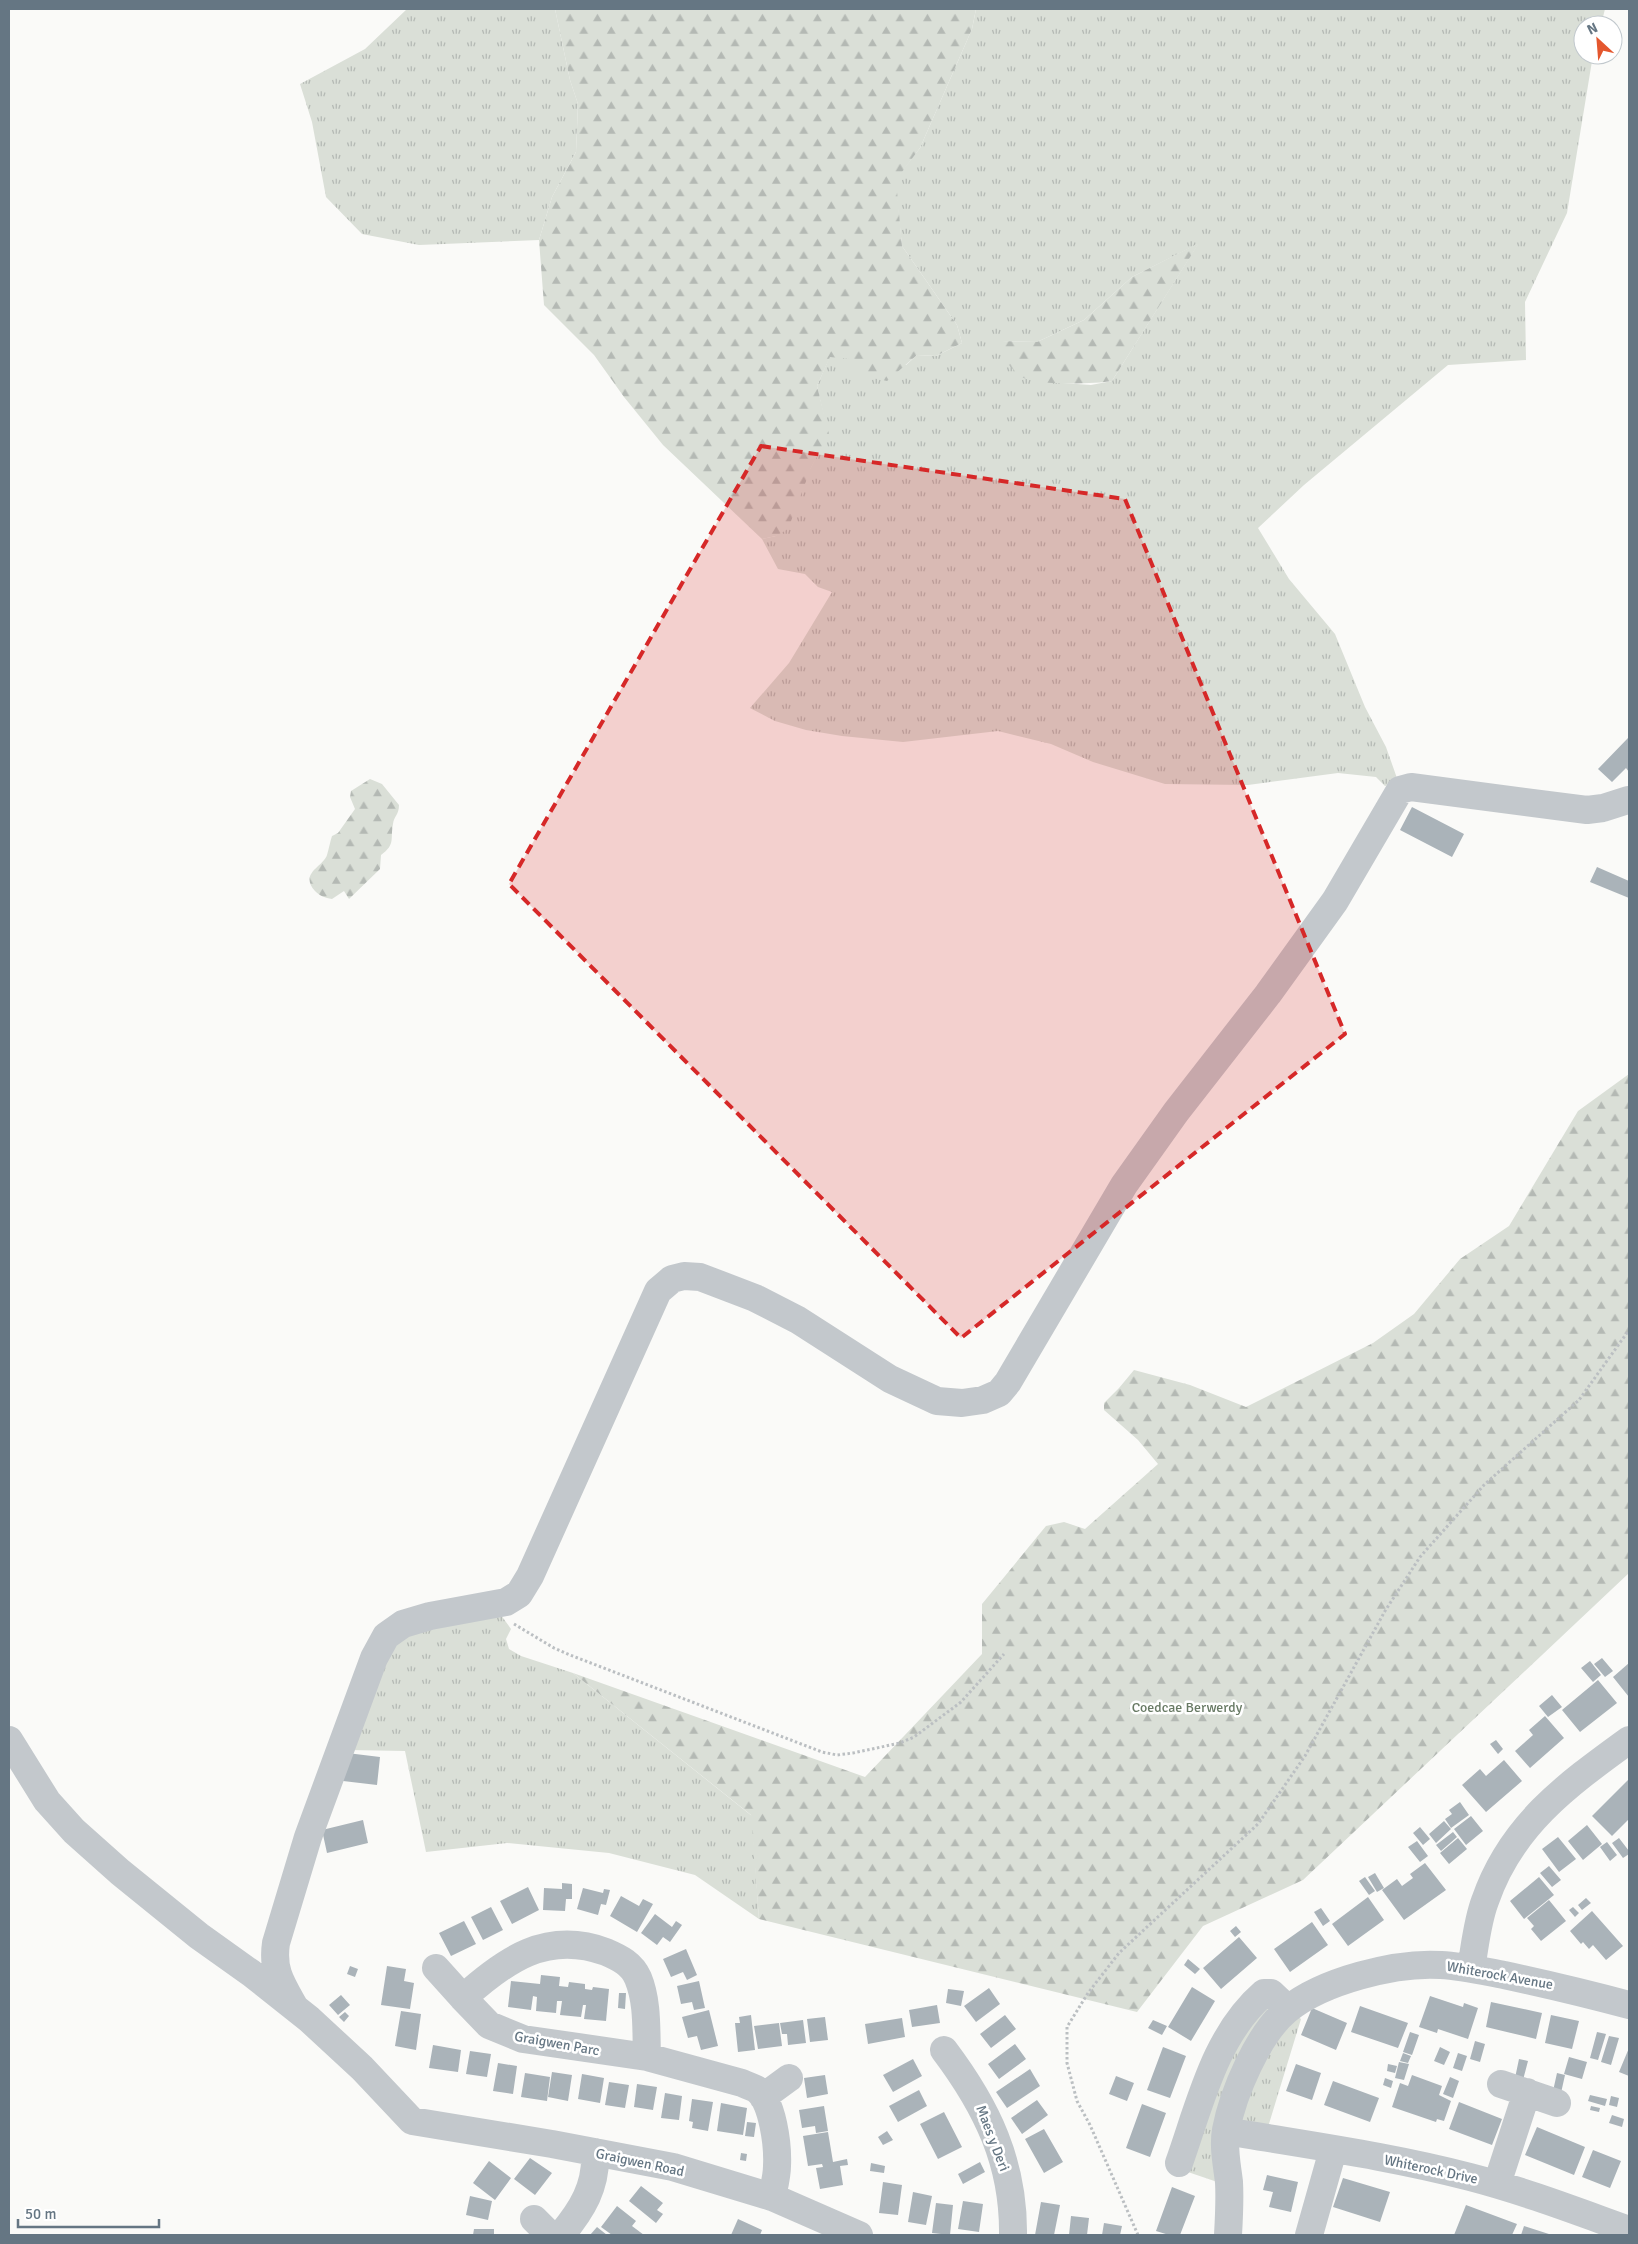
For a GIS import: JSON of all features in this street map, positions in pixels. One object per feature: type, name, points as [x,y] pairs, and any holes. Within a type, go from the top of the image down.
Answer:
[{"type":"street","points":[[9,1740],[47,1801],[74,1831],[120,1872],[191,1930],[262,1967],[280,1928],[308,1837],[374,1658],[386,1636],[403,1624],[430,1616],[506,1602],[519,1594],[530,1576],[658,1291],[672,1279],[684,1276],[700,1277],[755,1298],[798,1320],[890,1379],[937,1401],[962,1403],[983,1400],[999,1393],[1008,1382],[1124,1185],[1176,1112],[1268,994],[1335,901],[1400,790],[1411,787],[1477,794],[1587,810],[1628,800]]},
{"type":"street","points":[[1471,1968],[1484,1903],[1498,1868],[1517,1839],[1542,1809],[1572,1781],[1629,1740]]},
{"type":"street","points":[[463,1998],[486,1977],[520,1955],[550,1946],[593,1947],[616,1956],[630,1965],[638,1978],[644,1998],[646,2057]]},
{"type":"street","name":"Whiterock Avenue","points":[[1228,2235],[1230,2214],[1226,2131],[1234,2101],[1248,2065],[1276,2022],[1288,2009],[1316,1993],[1379,1969],[1440,1965],[1471,1968],[1561,1986],[1629,2005]]},
{"type":"street","name":"Graigwen Road","points":[[262,1967],[294,2006],[362,2068],[412,2121],[673,2167],[772,2197],[818,2227],[859,2235]]},
{"type":"street","name":"Graigwen Parc","points":[[436,1968],[490,2025],[523,2039],[646,2057],[742,2083],[756,2090],[763,2097]]},
{"type":"street","points":[[1180,2163],[1209,2078],[1236,2022],[1264,1993],[1271,1993],[1288,2009]]},
{"type":"street","name":"Maes y Deri","points":[[944,2050],[968,2082],[984,2110],[999,2147],[1008,2175],[1013,2208],[1013,2235]]},
{"type":"street","points":[[772,2197],[777,2167],[776,2145],[770,2114],[763,2097],[789,2078]]},
{"type":"street","points":[[1501,2084],[1557,2103]]},
{"type":"street","points":[[1498,2184],[1527,2092]]},
{"type":"street","name":"Whiterock Drive","points":[[1226,2131],[1404,2162],[1498,2184],[1629,2230]]},
{"type":"street","points":[[1309,2235],[1333,2150]]},
{"type":"street","points":[[561,2235],[582,2209],[592,2187],[596,2168],[595,2152]]},
{"type":"path","points":[[1138,2235],[1090,2125],[1077,2101],[1067,2063],[1068,2027],[1088,1994],[1119,1953],[1258,1824],[1305,1756],[1385,1611],[1420,1557],[1484,1485],[1579,1400],[1629,1330]]},
{"type":"path","points":[[506,1602],[515,1624],[554,1648],[822,1752],[837,1755],[900,1743],[914,1738],[961,1702],[1004,1654]]},
{"type":"highlighted area","points":[[761,446],[1125,499],[1345,1034],[961,1338],[509,884]]},
{"type":"green space","points":[[407,9],[555,9],[570,80],[578,104],[576,152],[552,197],[539,240],[419,245],[362,234],[326,197],[312,122],[300,84],[365,49]]},
{"type":"green space","points":[[555,9],[976,9],[972,29],[920,148],[896,180],[902,246],[957,325],[962,343],[936,356],[917,355],[887,381],[857,374],[850,359],[830,357],[817,386],[829,434],[811,468],[788,529],[776,536],[762,539],[663,445],[624,397],[594,355],[544,305],[539,240],[552,197],[576,152],[578,104],[570,80]]},
{"type":"green space","points":[[976,9],[1605,9],[1604,15],[1573,15],[1573,65],[1591,65],[1567,213],[1525,302],[1526,360],[1448,365],[1304,485],[1258,528],[1289,579],[1335,634],[1365,707],[1386,747],[1398,781],[1385,786],[1376,777],[1338,773],[1248,785],[1165,784],[1093,762],[1051,744],[998,731],[903,742],[842,736],[806,730],[775,721],[750,708],[789,663],[832,592],[818,587],[805,574],[778,569],[762,539],[776,536],[828,434],[817,386],[830,356],[906,365],[917,355],[936,356],[962,343],[957,325],[902,246],[895,180],[920,148],[972,29]],"holes":[[[1198,244],[1112,381],[1091,385],[1048,382],[1002,341],[1037,342],[1084,320],[1132,277]]]},
{"type":"green space","points":[[1199,243],[1112,381],[1066,384],[1029,380],[1019,375],[1002,358],[1002,341],[1037,342],[1084,320],[1132,277]]},
{"type":"green space","points":[[370,779],[382,784],[399,805],[392,829],[391,844],[381,855],[380,869],[349,899],[344,891],[332,899],[325,897],[317,893],[311,885],[311,875],[325,859],[332,836],[338,833],[355,809],[350,797],[351,791]]},
{"type":"green space","name":"Coedcae Berwerdy","points":[[1629,1074],[1629,1573],[1303,1880],[1203,1926],[1137,2012],[759,1919],[751,1815],[573,1673],[865,1777],[982,1654],[982,1604],[1046,1526],[1064,1522],[1085,1529],[1158,1464],[1138,1440],[1104,1410],[1104,1403],[1134,1370],[1190,1385],[1246,1407],[1373,1343],[1414,1314],[1460,1259],[1509,1226],[1578,1111]]},
{"type":"green space","points":[[498,1611],[511,1629],[506,1639],[509,1649],[521,1656],[573,1673],[752,1816],[759,1919],[695,1875],[609,1853],[507,1843],[426,1852],[405,1751],[348,1750],[391,1641]]},
{"type":"green space","points":[[1253,2002],[1288,2009],[1301,2019],[1265,2137],[1226,2131],[1229,2186],[1185,2171]]},
{"type":"building","points":[[1628,738],[1629,772],[1626,768],[1612,782],[1598,769]]},
{"type":"building","points":[[1412,807],[1464,834],[1452,857],[1400,830]]},
{"type":"building","points":[[1597,867],[1629,881],[1629,898],[1590,882]]},
{"type":"building","points":[[1602,1658],[1613,1671],[1605,1677],[1594,1664]]},
{"type":"building","points":[[1590,1661],[1601,1675],[1593,1682],[1581,1668]]},
{"type":"building","points":[[1629,1663],[1629,1697],[1613,1677]]},
{"type":"building","points":[[1598,1680],[1617,1703],[1580,1732],[1562,1710]]},
{"type":"building","points":[[1552,1695],[1562,1707],[1548,1717],[1539,1706]]},
{"type":"building","points":[[1545,1716],[1564,1738],[1530,1768],[1515,1751],[1533,1735],[1529,1730]]},
{"type":"building","points":[[1496,1740],[1503,1749],[1498,1754],[1490,1744]]},
{"type":"building","points":[[347,1753],[380,1757],[377,1785],[343,1781]]},
{"type":"building","points":[[1504,1760],[1522,1781],[1486,1812],[1462,1785],[1480,1769],[1486,1776]]},
{"type":"building","points":[[1629,1779],[1629,1819],[1612,1836],[1592,1816]]},
{"type":"building","points":[[1460,1802],[1469,1815],[1451,1828],[1445,1819],[1452,1814],[1449,1810]]},
{"type":"building","points":[[1471,1816],[1483,1831],[1466,1845],[1454,1829]]},
{"type":"building","points":[[363,1820],[368,1843],[327,1853],[322,1830]]},
{"type":"building","points":[[1444,1821],[1451,1829],[1436,1843],[1429,1834]]},
{"type":"building","points":[[1587,1825],[1602,1844],[1583,1860],[1568,1841]]},
{"type":"building","points":[[1420,1827],[1430,1839],[1423,1845],[1413,1833]]},
{"type":"building","points":[[1453,1832],[1457,1837],[1441,1851],[1436,1845]]},
{"type":"building","points":[[1558,1837],[1576,1859],[1559,1872],[1542,1849]]},
{"type":"building","points":[[1458,1838],[1467,1849],[1449,1864],[1440,1853]]},
{"type":"building","points":[[1619,1838],[1629,1851],[1629,1854],[1623,1858],[1612,1843]]},
{"type":"building","points":[[1417,1841],[1428,1856],[1420,1862],[1408,1847]]},
{"type":"building","points":[[1607,1842],[1617,1855],[1610,1861],[1600,1847]]},
{"type":"building","points":[[1425,1863],[1446,1890],[1404,1920],[1382,1890],[1397,1879],[1402,1886],[1413,1878],[1410,1874]]},
{"type":"building","points":[[1549,1866],[1561,1880],[1552,1887],[1540,1873]]},
{"type":"building","points":[[1375,1873],[1384,1888],[1377,1892],[1368,1877]]},
{"type":"building","points":[[1365,1877],[1375,1891],[1369,1895],[1359,1881]]},
{"type":"building","points":[[1539,1877],[1554,1895],[1524,1919],[1510,1901]]},
{"type":"building","points":[[562,1883],[572,1884],[572,1899],[566,1899],[565,1911],[543,1910],[544,1888],[562,1889]]},
{"type":"building","points":[[528,1887],[539,1910],[512,1924],[500,1901]]},
{"type":"building","points":[[583,1888],[603,1893],[604,1889],[610,1890],[606,1905],[601,1904],[598,1915],[577,1909]]},
{"type":"building","points":[[621,1896],[639,1906],[643,1899],[653,1904],[637,1932],[610,1916]]},
{"type":"building","points":[[1368,1897],[1384,1920],[1348,1946],[1332,1924]]},
{"type":"building","points":[[1586,1898],[1591,1903],[1582,1910],[1578,1905]]},
{"type":"building","points":[[1549,1900],[1566,1921],[1541,1941],[1531,1929],[1534,1926],[1527,1918]]},
{"type":"building","points":[[491,1907],[503,1930],[483,1940],[471,1917]]},
{"type":"building","points":[[1573,1907],[1579,1913],[1575,1917],[1569,1910]]},
{"type":"building","points":[[1321,1908],[1330,1921],[1323,1926],[1314,1912]]},
{"type":"building","points":[[1592,1911],[1623,1946],[1606,1960],[1593,1945],[1589,1949],[1583,1942],[1581,1944],[1570,1931]]},
{"type":"building","points":[[655,1914],[672,1927],[676,1921],[682,1925],[670,1942],[663,1937],[657,1945],[641,1933]]},
{"type":"building","points":[[464,1921],[476,1944],[451,1956],[439,1933]]},
{"type":"building","points":[[1312,1922],[1328,1945],[1290,1972],[1274,1949]]},
{"type":"building","points":[[1236,1926],[1241,1932],[1235,1937],[1230,1931]]},
{"type":"building","points":[[1239,1937],[1257,1958],[1221,1989],[1203,1968]]},
{"type":"building","points":[[686,1949],[697,1975],[687,1980],[683,1972],[671,1977],[663,1959]]},
{"type":"building","points":[[1188,1959],[1200,1969],[1195,1974],[1184,1965]]},
{"type":"building","points":[[350,1966],[358,1969],[355,1977],[347,1974]]},
{"type":"building","points":[[387,1966],[406,1969],[404,1981],[414,1983],[410,2009],[381,2005]]},
{"type":"building","points":[[541,1975],[560,1977],[559,1986],[568,1987],[569,1982],[585,1984],[585,1989],[592,1990],[593,1987],[609,1989],[606,2021],[584,2019],[586,2005],[583,2005],[581,2017],[560,2015],[562,2001],[557,2001],[556,2013],[536,2011],[537,1997],[533,1996],[531,2010],[508,2007],[511,1981],[540,1984]]},
{"type":"building","points":[[699,1981],[705,2008],[694,2010],[692,2002],[681,2004],[677,1986]]},
{"type":"building","points":[[1192,1987],[1215,2001],[1191,2041],[1168,2027]]},
{"type":"building","points":[[989,1988],[1000,2004],[976,2022],[964,2006]]},
{"type":"building","points":[[948,1989],[964,1991],[961,2006],[946,2003]]},
{"type":"building","points":[[619,1993],[626,1993],[625,2009],[618,2008]]},
{"type":"building","points":[[341,1995],[350,2005],[338,2015],[329,2005]]},
{"type":"building","points":[[1430,1996],[1463,2007],[1464,2003],[1478,2008],[1468,2039],[1438,2029],[1437,2033],[1419,2027]]},
{"type":"building","points":[[1491,2002],[1542,2013],[1536,2039],[1486,2027]]},
{"type":"building","points":[[937,2005],[940,2023],[912,2027],[909,2010]]},
{"type":"building","points":[[1360,2006],[1408,2023],[1398,2048],[1351,2032]]},
{"type":"building","points":[[1312,2008],[1347,2023],[1336,2050],[1301,2035]]},
{"type":"building","points":[[709,2010],[718,2046],[701,2050],[697,2036],[688,2038],[682,2017]]},
{"type":"building","points":[[401,2011],[421,2014],[416,2050],[395,2046]]},
{"type":"building","points":[[345,2012],[349,2016],[344,2022],[339,2017]]},
{"type":"building","points":[[751,2015],[755,2050],[738,2052],[735,2023],[740,2023],[739,2017]]},
{"type":"building","points":[[1005,2015],[1016,2029],[991,2048],[980,2034]]},
{"type":"building","points":[[1551,2015],[1579,2021],[1572,2049],[1545,2043]]},
{"type":"building","points":[[825,2017],[828,2040],[810,2042],[807,2019]]},
{"type":"building","points":[[902,2018],[905,2037],[868,2044],[865,2024]]},
{"type":"building","points":[[803,2020],[806,2043],[788,2045],[787,2034],[782,2034],[780,2023]]},
{"type":"building","points":[[1153,2020],[1167,2026],[1162,2035],[1148,2028]]},
{"type":"building","points":[[779,2023],[782,2046],[758,2049],[754,2026]]},
{"type":"building","points":[[1410,2032],[1419,2035],[1412,2055],[1403,2052]]},
{"type":"building","points":[[1597,2032],[1606,2034],[1598,2060],[1590,2058]]},
{"type":"building","points":[[1609,2036],[1619,2038],[1611,2065],[1601,2062]]},
{"type":"building","points":[[1475,2041],[1485,2044],[1480,2062],[1470,2059]]},
{"type":"building","points":[[1015,2044],[1026,2059],[999,2079],[988,2064]]},
{"type":"building","points":[[433,2045],[461,2050],[458,2072],[429,2068]]},
{"type":"building","points":[[1163,2047],[1186,2056],[1170,2098],[1147,2090]]},
{"type":"building","points":[[1440,2047],[1450,2052],[1444,2065],[1434,2061]]},
{"type":"building","points":[[1629,2048],[1629,2076],[1619,2072]]},
{"type":"building","points":[[470,2051],[491,2054],[487,2077],[466,2074]]},
{"type":"building","points":[[1403,2053],[1411,2056],[1408,2063],[1400,2061]]},
{"type":"building","points":[[1458,2053],[1467,2056],[1462,2071],[1453,2068]]},
{"type":"building","points":[[1569,2057],[1587,2062],[1582,2079],[1564,2074]]},
{"type":"building","points":[[913,2059],[922,2076],[893,2092],[883,2075]]},
{"type":"building","points":[[1519,2059],[1528,2061],[1523,2080],[1515,2078]]},
{"type":"building","points":[[1399,2062],[1409,2064],[1404,2080],[1395,2078]]},
{"type":"building","points":[[498,2063],[517,2066],[513,2094],[493,2091]]},
{"type":"building","points":[[1296,2064],[1321,2073],[1312,2100],[1286,2091]]},
{"type":"building","points":[[1388,2064],[1397,2066],[1395,2073],[1387,2071]]},
{"type":"building","points":[[1030,2069],[1040,2086],[1007,2108],[996,2092]]},
{"type":"building","points":[[552,2072],[572,2075],[568,2101],[548,2097]]},
{"type":"building","points":[[525,2073],[550,2077],[547,2101],[521,2097]]},
{"type":"building","points":[[1557,2073],[1565,2075],[1561,2093],[1553,2091]]},
{"type":"building","points":[[582,2074],[604,2078],[600,2103],[578,2099]]},
{"type":"building","points":[[825,2075],[828,2094],[807,2098],[804,2078]]},
{"type":"building","points":[[1412,2075],[1442,2086],[1439,2095],[1451,2101],[1444,2121],[1437,2119],[1436,2122],[1392,2107],[1400,2083],[1408,2086]]},
{"type":"building","points":[[1116,2076],[1134,2083],[1127,2101],[1109,2094]]},
{"type":"building","points":[[1450,2077],[1459,2081],[1453,2098],[1443,2094]]},
{"type":"building","points":[[1385,2078],[1393,2081],[1391,2088],[1383,2085]]},
{"type":"building","points":[[1333,2081],[1379,2098],[1370,2122],[1324,2105]]},
{"type":"building","points":[[609,2082],[629,2085],[625,2108],[605,2105]]},
{"type":"building","points":[[637,2084],[657,2087],[653,2110],[634,2107]]},
{"type":"building","points":[[919,2090],[927,2106],[898,2122],[889,2106]]},
{"type":"building","points":[[665,2093],[682,2096],[679,2120],[661,2118]]},
{"type":"building","points":[[1590,2095],[1607,2099],[1605,2106],[1588,2101]]},
{"type":"building","points":[[1611,2096],[1619,2098],[1617,2107],[1609,2105]]},
{"type":"building","points":[[692,2099],[713,2102],[708,2131],[692,2128],[693,2122],[689,2121]]},
{"type":"building","points":[[1037,2100],[1048,2115],[1022,2134],[1011,2118]]},
{"type":"building","points":[[1459,2102],[1502,2119],[1492,2145],[1449,2129]]},
{"type":"building","points":[[721,2103],[747,2108],[743,2135],[717,2131]]},
{"type":"building","points":[[1142,2104],[1166,2113],[1150,2157],[1126,2148]]},
{"type":"building","points":[[824,2106],[828,2131],[816,2133],[815,2126],[802,2128],[799,2110]]},
{"type":"building","points":[[1591,2106],[1600,2108],[1599,2112],[1590,2110]]},
{"type":"building","points":[[944,2112],[962,2147],[938,2159],[920,2124]]},
{"type":"building","points":[[1612,2115],[1624,2119],[1622,2127],[1609,2123]]},
{"type":"building","points":[[747,2122],[756,2123],[754,2137],[745,2136]]},
{"type":"building","points":[[1537,2127],[1585,2147],[1574,2175],[1525,2155]]},
{"type":"building","points":[[1044,2129],[1063,2162],[1044,2173],[1025,2139]]},
{"type":"building","points":[[887,2131],[893,2140],[883,2145],[878,2137]]},
{"type":"building","points":[[828,2132],[833,2162],[847,2159],[848,2165],[840,2166],[843,2185],[820,2189],[816,2168],[823,2167],[822,2164],[808,2166],[803,2136]]},
{"type":"building","points":[[1593,2150],[1621,2161],[1610,2188],[1582,2177]]},
{"type":"building","points":[[741,2153],[747,2154],[746,2161],[740,2160]]},
{"type":"building","points":[[530,2158],[552,2173],[535,2195],[514,2179]]},
{"type":"building","points":[[489,2161],[511,2178],[495,2200],[473,2183]]},
{"type":"building","points":[[980,2162],[985,2172],[963,2184],[958,2174]]},
{"type":"building","points":[[871,2163],[885,2166],[884,2173],[870,2171]]},
{"type":"building","points":[[1267,2175],[1298,2182],[1291,2212],[1269,2207],[1273,2192],[1263,2190]]},
{"type":"building","points":[[1343,2178],[1390,2192],[1380,2222],[1333,2207]]},
{"type":"building","points":[[883,2182],[902,2185],[898,2215],[879,2213]]},
{"type":"building","points":[[641,2186],[663,2203],[657,2210],[663,2214],[656,2223],[629,2201]]},
{"type":"building","points":[[1172,2187],[1195,2196],[1180,2235],[1169,2235],[1156,2231]]},
{"type":"building","points":[[913,2192],[932,2196],[926,2225],[908,2222]]},
{"type":"building","points":[[470,2196],[492,2201],[488,2220],[466,2215]]},
{"type":"building","points":[[963,2201],[983,2204],[979,2232],[958,2229]]},
{"type":"building","points":[[1041,2202],[1060,2205],[1054,2235],[1035,2235]]},
{"type":"building","points":[[936,2203],[953,2205],[950,2235],[932,2233]]},
{"type":"building","points":[[1466,2205],[1517,2224],[1512,2235],[1454,2235]]},
{"type":"building","points":[[617,2206],[636,2221],[632,2226],[644,2235],[612,2235],[601,2227]]},
{"type":"building","points":[[1071,2216],[1089,2218],[1087,2235],[1069,2235]]},
{"type":"building","points":[[738,2219],[762,2230],[760,2235],[731,2235]]},
{"type":"building","points":[[1104,2223],[1122,2226],[1120,2235],[1102,2235]]},
{"type":"building","points":[[1524,2226],[1552,2235],[1521,2235]]},
{"type":"building","points":[[597,2227],[607,2235],[590,2235]]},
{"type":"building","points":[[474,2229],[494,2229],[494,2235],[473,2235]]}]
